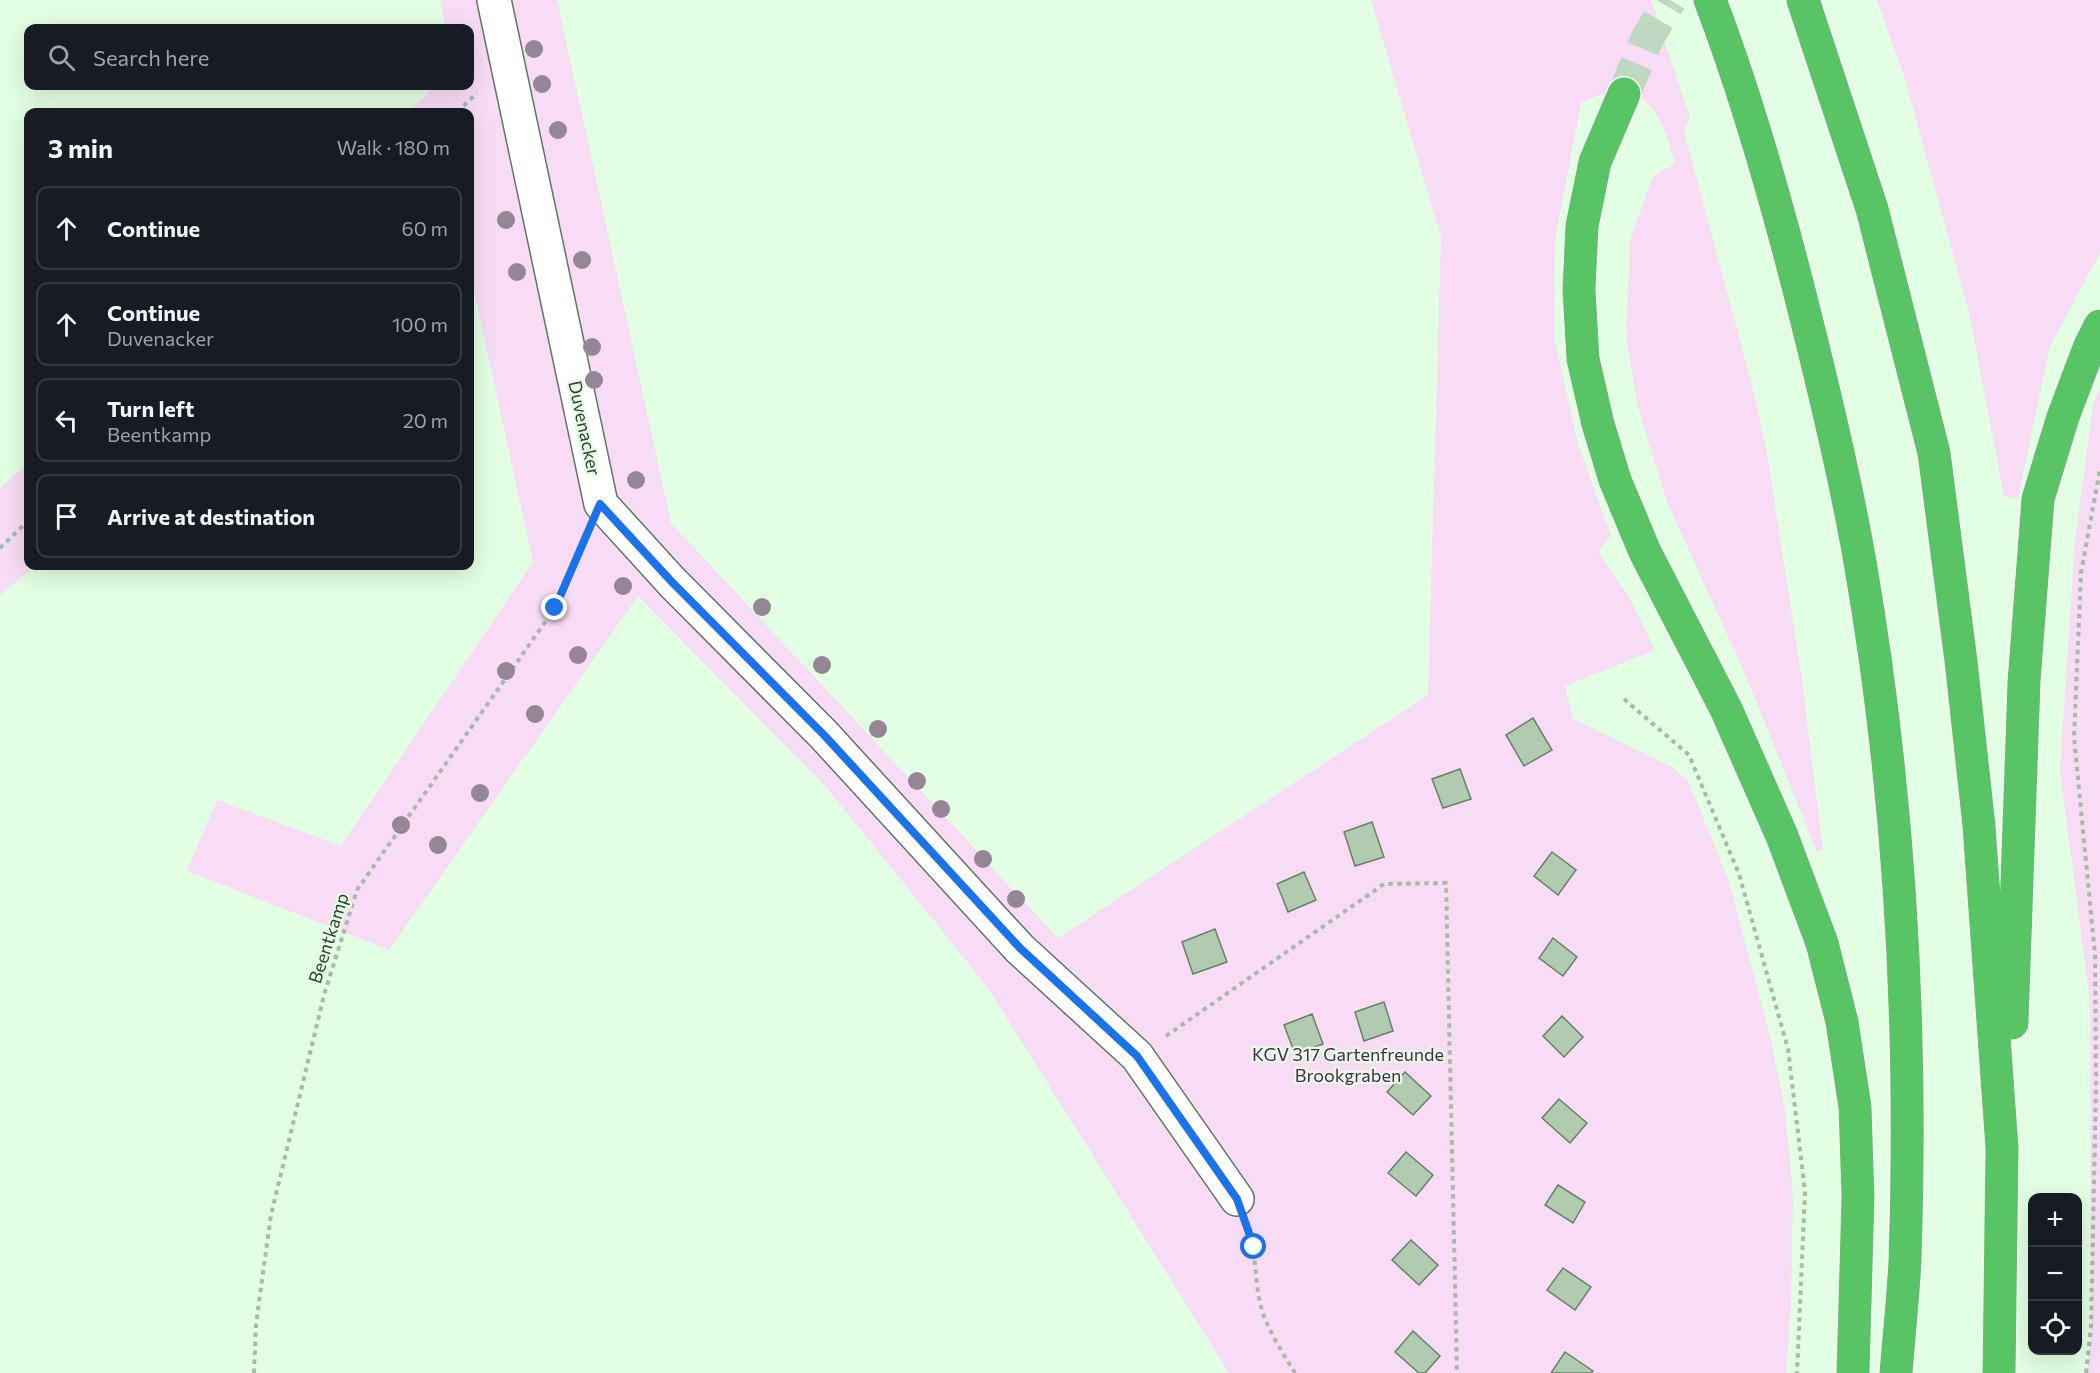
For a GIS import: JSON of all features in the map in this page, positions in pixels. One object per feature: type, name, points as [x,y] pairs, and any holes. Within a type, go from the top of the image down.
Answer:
[{"type":"highway","points":[[1710,0],[1761,147],[1832,421],[1860,561],[1881,700],[1897,851],[1908,1131],[1905,1265],[1896,1373]]},
{"type":"highway","points":[[1803,0],[1872,210],[1935,465],[1961,661],[1979,826],[2001,1136],[1999,1373]]},
{"type":"highway","points":[[1624,94],[1595,162],[1582,226],[1579,290],[1583,359],[1598,424],[1615,480],[1645,552],[1726,709],[1782,836],[1822,943],[1842,1023],[1855,1107],[1858,1197],[1853,1373]]},
{"type":"highway","points":[[1999,1373],[2024,682],[2038,499],[2063,417],[2089,348],[2100,326]]},
{"type":"street","name":"Duvenacker","points":[[494,0],[600,504]]},
{"type":"street","points":[[600,504],[672,582],[824,735],[1020,948],[1137,1056],[1237,1199]]},
{"type":"path","points":[[2086,1373],[2092,1316],[2096,1084],[2095,956],[2074,737],[2081,573],[2100,470]]},
{"type":"path","name":"Beentkamp","points":[[254,1373],[255,1324],[271,1215],[324,995],[357,890],[555,608],[600,504]]},
{"type":"path","points":[[0,548],[24,525]]},
{"type":"path","points":[[1624,699],[1689,754],[1739,874],[1788,1050],[1805,1192],[1797,1373]]},
{"type":"path","points":[[1137,1056],[1384,884],[1446,883],[1457,1373]]},
{"type":"path","points":[[1237,1199],[1254,1247],[1259,1300],[1276,1342],[1295,1373]]},
{"type":"green space","name":"KGV 317 Gartenfreunde Brookgraben","points":[[440,0],[557,0],[671,523],[1058,938],[1428,695],[1441,237],[1371,0],[1651,0],[1690,118],[1684,131],[1754,393],[1767,453],[1802,680],[1823,850],[1817,852],[1743,669],[1667,502],[1638,407],[1626,338],[1630,241],[1653,176],[1675,164],[1667,136],[1654,111],[1645,101],[1634,95],[1620,92],[1603,94],[1581,103],[1555,239],[1554,337],[1578,444],[1611,536],[1598,552],[1629,597],[1655,650],[1565,686],[1573,719],[1672,767],[1688,781],[1728,878],[1770,1036],[1785,1110],[1793,1194],[1791,1307],[1786,1373],[1229,1373],[988,988],[827,788],[638,596],[389,950],[187,871],[217,800],[341,846],[533,562],[474,291],[474,108],[413,108],[431,90],[474,90],[474,24],[445,24]]},
{"type":"green space","points":[[1877,0],[2100,0],[2100,253],[2050,346],[2018,498],[2004,496],[1969,312],[1905,79]]},
{"type":"green space","points":[[2100,388],[2100,1373],[2087,1373],[2091,1334],[2090,1003],[2060,770],[2075,541],[2093,405]]},
{"type":"green space","points":[[24,467],[24,570],[30,570],[0,595],[0,488]]},
{"type":"building","points":[[1533,718],[1552,750],[1524,766],[1506,735]]},
{"type":"building","points":[[1460,769],[1471,799],[1443,808],[1432,779]]},
{"type":"building","points":[[1372,822],[1384,857],[1355,866],[1344,832]]},
{"type":"building","points":[[1552,852],[1576,870],[1558,895],[1534,876]]},
{"type":"building","points":[[1304,872],[1316,900],[1288,912],[1277,884]]},
{"type":"building","points":[[1215,929],[1227,962],[1193,974],[1182,942]]},
{"type":"building","points":[[1553,938],[1577,957],[1563,976],[1539,958]]},
{"type":"building","points":[[1384,1002],[1393,1031],[1364,1041],[1355,1012]]},
{"type":"building","points":[[1312,1014],[1323,1044],[1295,1054],[1284,1025]]},
{"type":"building","points":[[1562,1016],[1583,1037],[1564,1057],[1543,1036]]},
{"type":"building","points":[[1405,1072],[1431,1096],[1413,1115],[1387,1092]]},
{"type":"building","points":[[1559,1099],[1587,1123],[1570,1143],[1542,1118]]},
{"type":"building","points":[[1406,1152],[1433,1175],[1416,1196],[1388,1173]]},
{"type":"building","points":[[1558,1185],[1585,1202],[1573,1223],[1545,1205]]},
{"type":"building","points":[[1411,1240],[1438,1265],[1419,1285],[1392,1260]]},
{"type":"building","points":[[1563,1268],[1591,1287],[1575,1310],[1547,1290]]},
{"type":"building","points":[[1413,1331],[1440,1356],[1425,1373],[1419,1373],[1395,1352]]},
{"type":"building","points":[[1565,1352],[1593,1371],[1591,1373],[1551,1373]]},
{"type":"tunnel","points":[[1624,94],[1647,39],[1670,0]]},
{"type":"route","points":[[555,608],[600,504],[672,582],[824,735],[1020,948],[1137,1056],[1237,1199],[1254,1247]]}]
